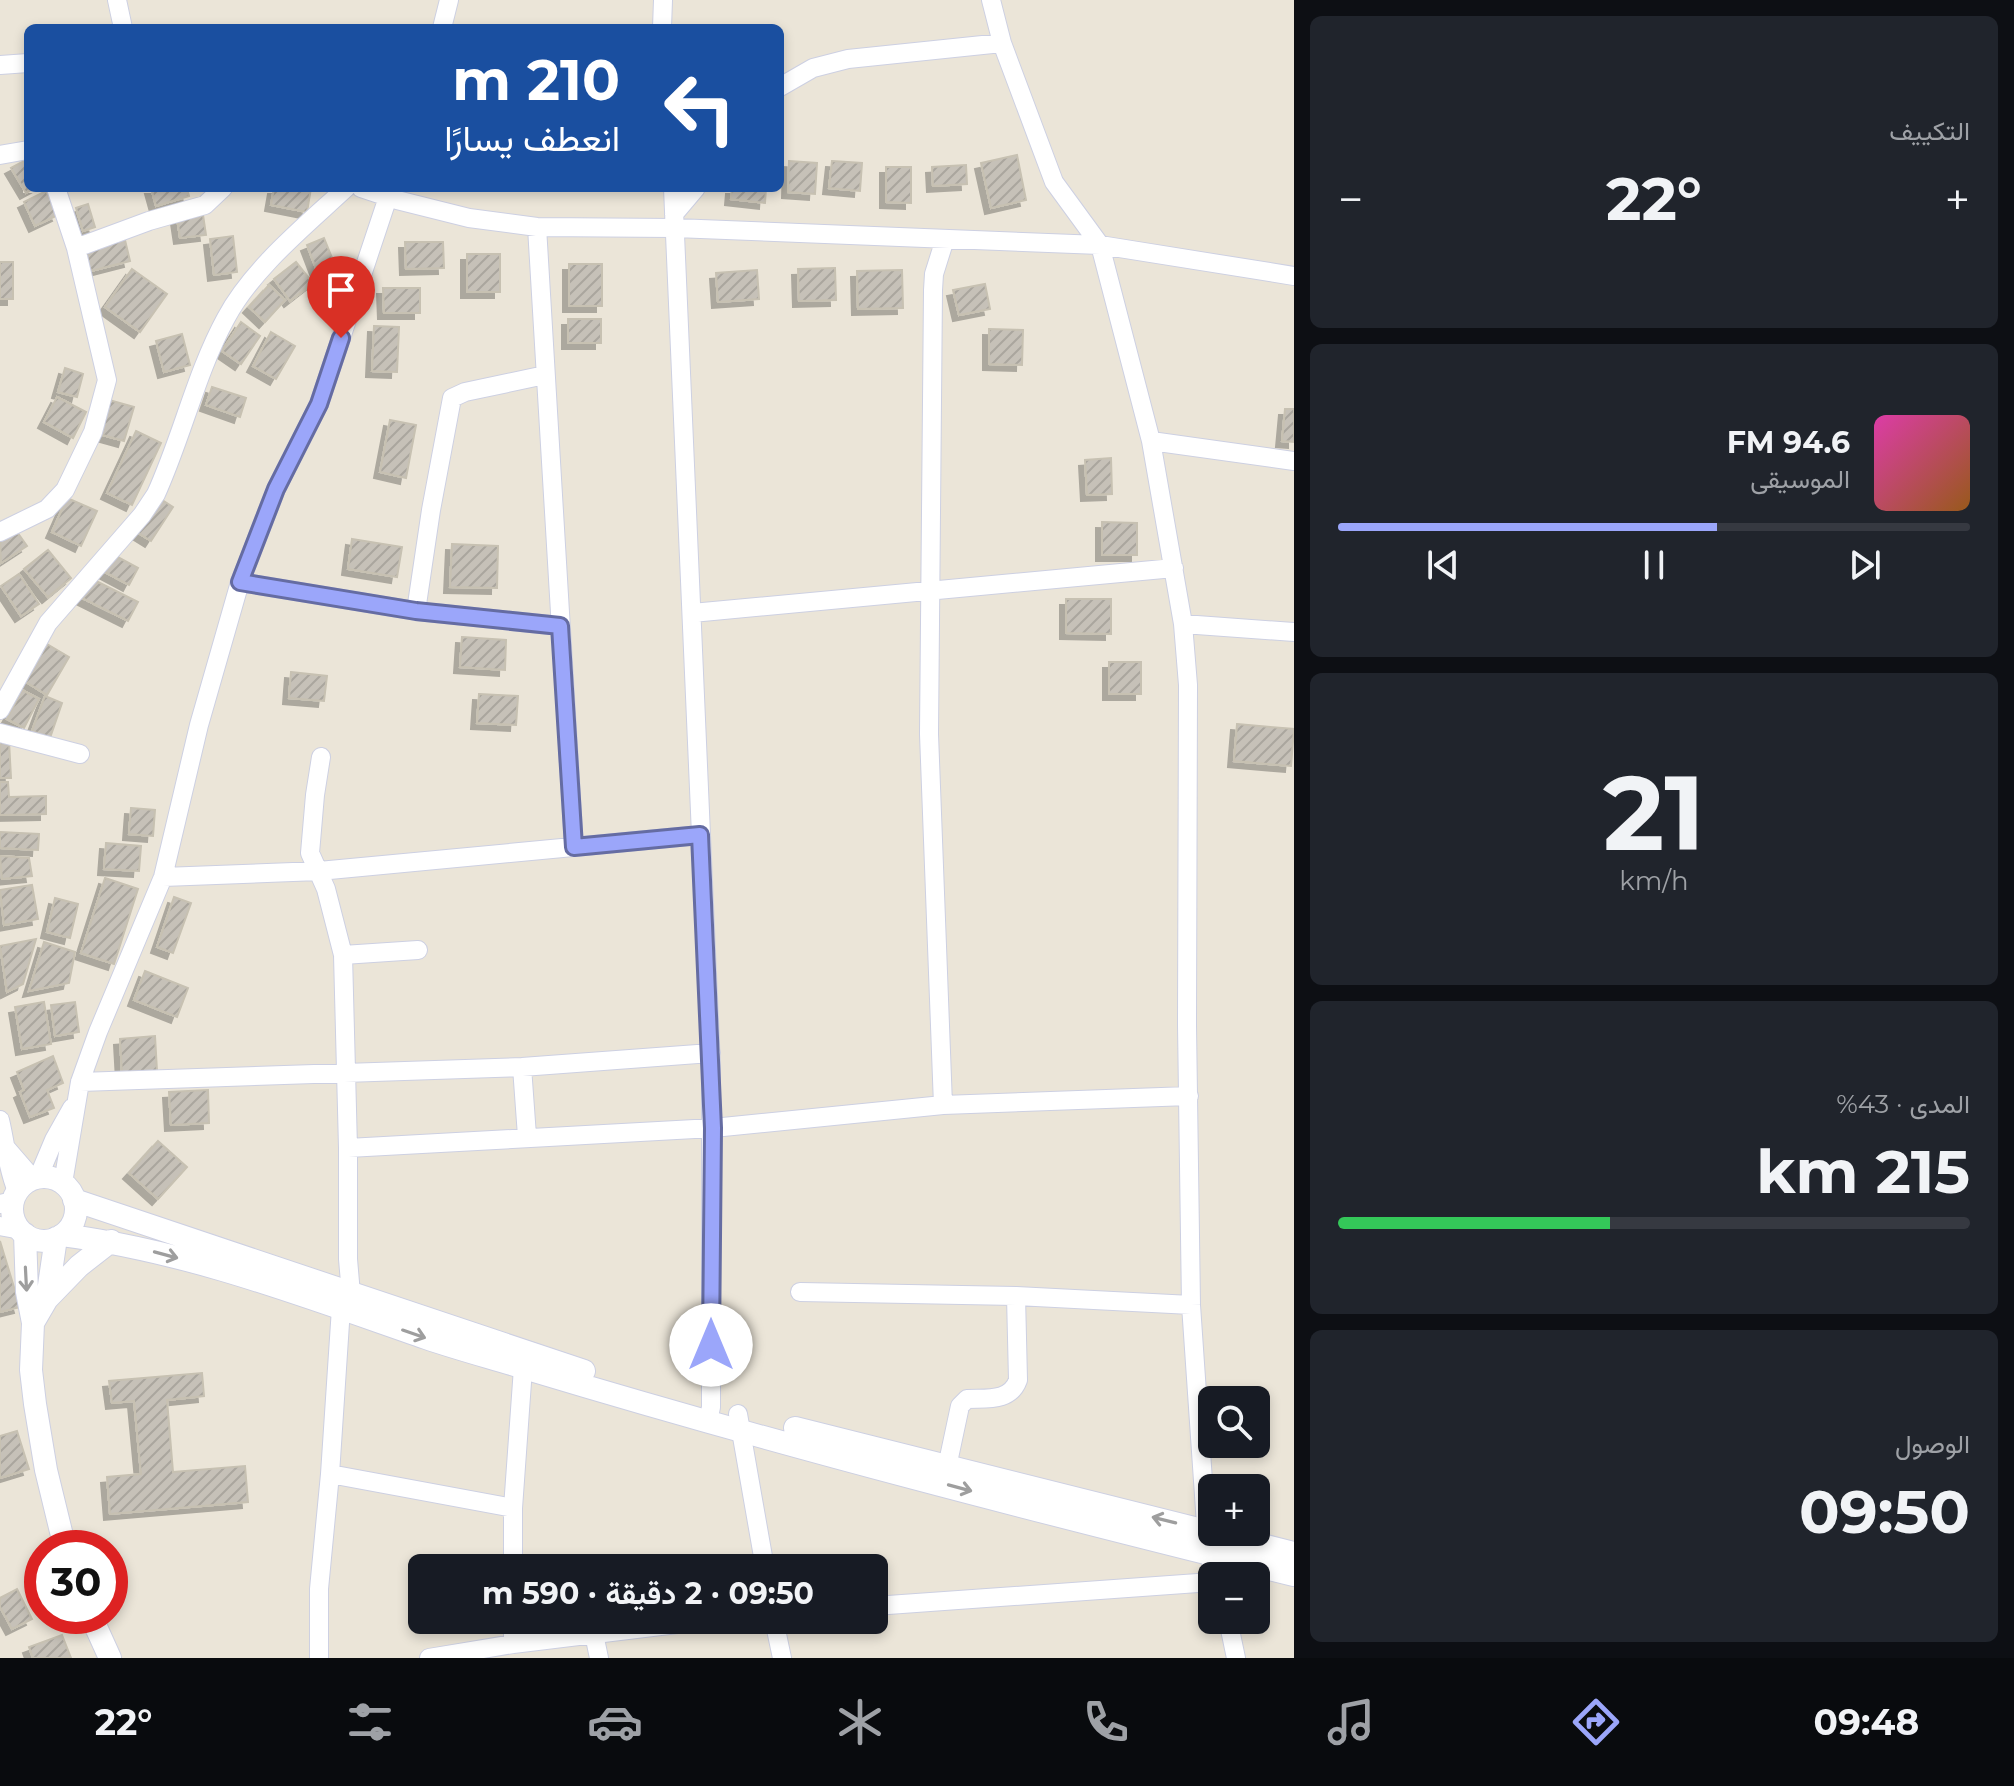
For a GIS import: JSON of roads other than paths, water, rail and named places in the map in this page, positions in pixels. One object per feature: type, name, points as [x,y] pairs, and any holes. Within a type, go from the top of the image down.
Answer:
[{"type":"street","points":[[117,0],[122,24]]},
{"type":"street","points":[[443,24],[449,0]]},
{"type":"street","points":[[662,24],[663,0]]},
{"type":"street","points":[[991,0],[1002,43],[1054,182],[1100,245],[1151,441],[1183,624],[1188,685],[1191,1305],[1202,1474]]},
{"type":"street","points":[[784,85],[813,68],[848,59],[1002,43]]},
{"type":"street","points":[[0,65],[24,63]]},
{"type":"street","points":[[0,155],[24,151]]},
{"type":"street","points":[[0,532],[47,509],[59,499],[93,432],[107,380],[76,248],[57,192]]},
{"type":"street","points":[[76,248],[149,221],[205,205],[219,192]]},
{"type":"street","points":[[0,710],[48,623],[142,515],[156,494],[214,342],[232,306],[288,242],[342,192]]},
{"type":"street","points":[[673,192],[711,1053],[713,1128],[709,1414]]},
{"type":"street","points":[[675,221],[693,192]]},
{"type":"street","points":[[61,1530],[35,1404],[31,1370],[33,1323],[12,1211],[20,1190],[54,1140],[79,1091],[98,1032],[163,877],[199,725],[240,582],[276,489],[319,404],[395,195],[469,218],[537,227],[675,221],[945,239],[1100,245],[1294,276]]},
{"type":"street","points":[[537,227],[574,847]]},
{"type":"street","points":[[943,1105],[929,734],[933,290],[934,274],[945,239]]},
{"type":"street","points":[[416,611],[452,398],[465,392],[545,375]]},
{"type":"street","points":[[1151,441],[1294,461]]},
{"type":"street","points":[[692,613],[1174,568]]},
{"type":"street","points":[[240,582],[416,611],[560,626]]},
{"type":"street","points":[[1183,624],[1294,632]]},
{"type":"street","points":[[0,733],[80,754]]},
{"type":"street","points":[[319,1658],[319,1589],[348,1259],[343,955],[319,871],[310,853],[321,757]]},
{"type":"street","points":[[163,877],[319,871],[700,835]]},
{"type":"street","points":[[343,955],[418,950]]},
{"type":"street","points":[[79,1091],[345,1074],[522,1067],[711,1053]]},
{"type":"street","points":[[522,1067],[527,1136]]},
{"type":"street","points":[[47,1299],[59,1237],[74,1221],[76,1211],[69,1192],[79,1091]]},
{"type":"street","points":[[348,1148],[713,1128],[943,1105],[1189,1096]]},
{"type":"street","points":[[0,1120],[20,1190]]},
{"type":"street","points":[[20,1190],[54,1178],[69,1192],[290,1281],[587,1379],[1208,1554],[1294,1575]]},
{"type":"street","points":[[15,1230],[35,1239],[59,1237],[111,1241],[290,1281]]},
{"type":"street","points":[[33,1323],[47,1299],[79,1266],[111,1241]]},
{"type":"street","points":[[800,1292],[1016,1296],[1191,1305]]},
{"type":"street","points":[[947,1467],[960,1406],[967,1399],[1003,1397],[1014,1390],[1018,1380],[1016,1296]]},
{"type":"street","points":[[346,1301],[430,1339],[523,1368],[587,1379]]},
{"type":"street","points":[[513,1554],[513,1508],[523,1368]]},
{"type":"street","points":[[739,1422],[947,1467],[1198,1529]]},
{"type":"street","points":[[739,1422],[763,1554]]},
{"type":"street","points":[[330,1474],[513,1508]]},
{"type":"street","points":[[1207,1546],[1211,1562]]},
{"type":"street","points":[[1266,1546],[1294,1553]]},
{"type":"street","points":[[888,1605],[1198,1583]]},
{"type":"street","points":[[99,1634],[110,1658]]},
{"type":"street","points":[[513,1634],[513,1644]]},
{"type":"street","points":[[429,1658],[594,1634],[599,1658]]},
{"type":"street","points":[[777,1634],[782,1658]]},
{"type":"street","points":[[1231,1634],[1236,1658]]}]
